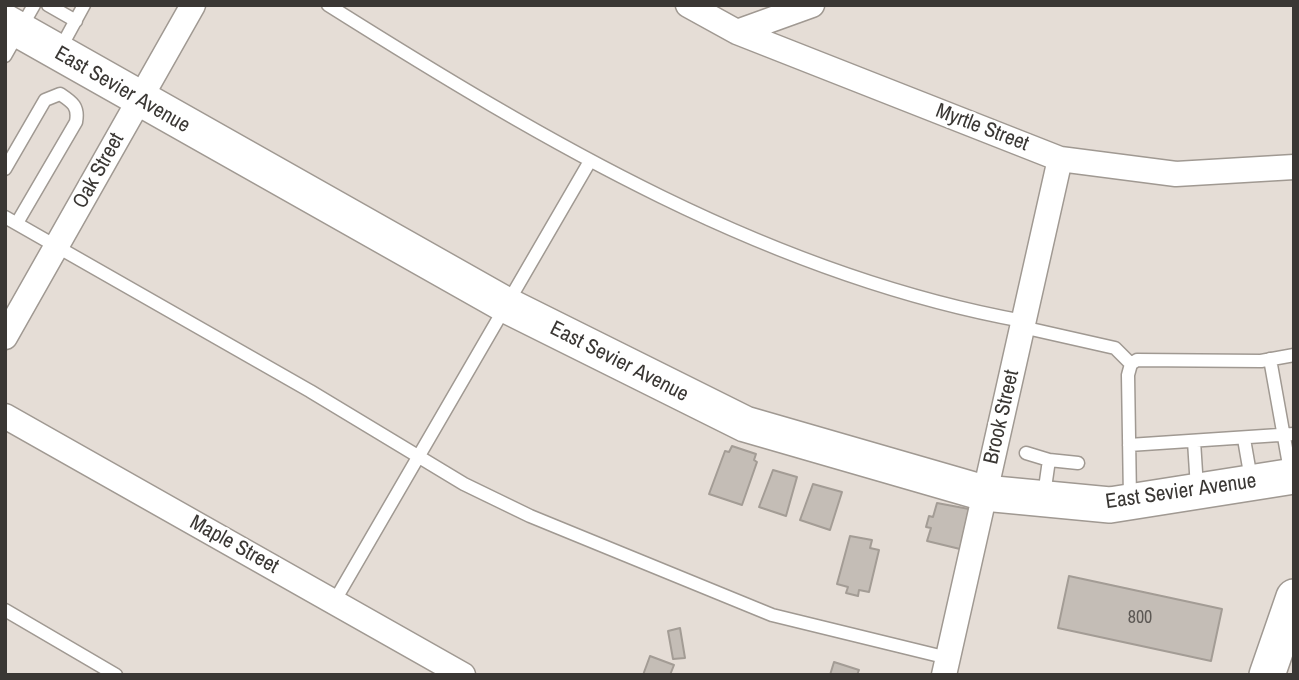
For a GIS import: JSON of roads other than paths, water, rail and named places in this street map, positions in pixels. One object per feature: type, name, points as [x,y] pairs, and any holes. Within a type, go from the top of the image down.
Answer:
[{"type":"street","name":"Oak Street","points":[[8,327],[193,5]]},
{"type":"street","name":"Myrtle Street","points":[[688,5],[737,32],[1060,159],[1176,174],[1294,167]]},
{"type":"street","points":[[737,32],[812,5]]},
{"type":"street","name":"East Sevier Avenue","points":[[16,28],[138,100],[506,305],[745,424],[984,493],[1043,499],[1110,505],[1292,476]]},
{"type":"street","name":"Brook Street","points":[[946,666],[1060,159]]},
{"type":"street","name":"Maple Street","points":[[5,416],[463,675]]},
{"type":"street","points":[[1267,675],[1294,597]]},
{"type":"lane","points":[[48,5],[76,21]]},
{"type":"lane","points":[[58,53],[84,5]]},
{"type":"lane","points":[[328,5],[590,161],[721,226],[910,296],[1115,348],[1131,364]]},
{"type":"lane","points":[[5,169],[45,100],[60,94],[74,103],[78,113],[76,122],[17,223]]},
{"type":"lane","points":[[334,602],[590,161]]},
{"type":"lane","points":[[5,217],[310,390],[464,484],[530,516],[772,615],[946,666]]},
{"type":"lane","points":[[1130,502],[1128,375],[1131,364],[1138,360],[1270,359],[1294,355]]},
{"type":"lane","points":[[1270,359],[1288,434],[1292,476]]},
{"type":"lane","points":[[1129,445],[1288,434]]},
{"type":"lane","points":[[1244,439],[1251,483]]},
{"type":"lane","points":[[1194,441],[1197,491]]},
{"type":"lane","points":[[1026,453],[1049,460],[1078,463]]},
{"type":"lane","points":[[1043,499],[1049,460]]},
{"type":"lane","points":[[5,610],[116,675]]}]
